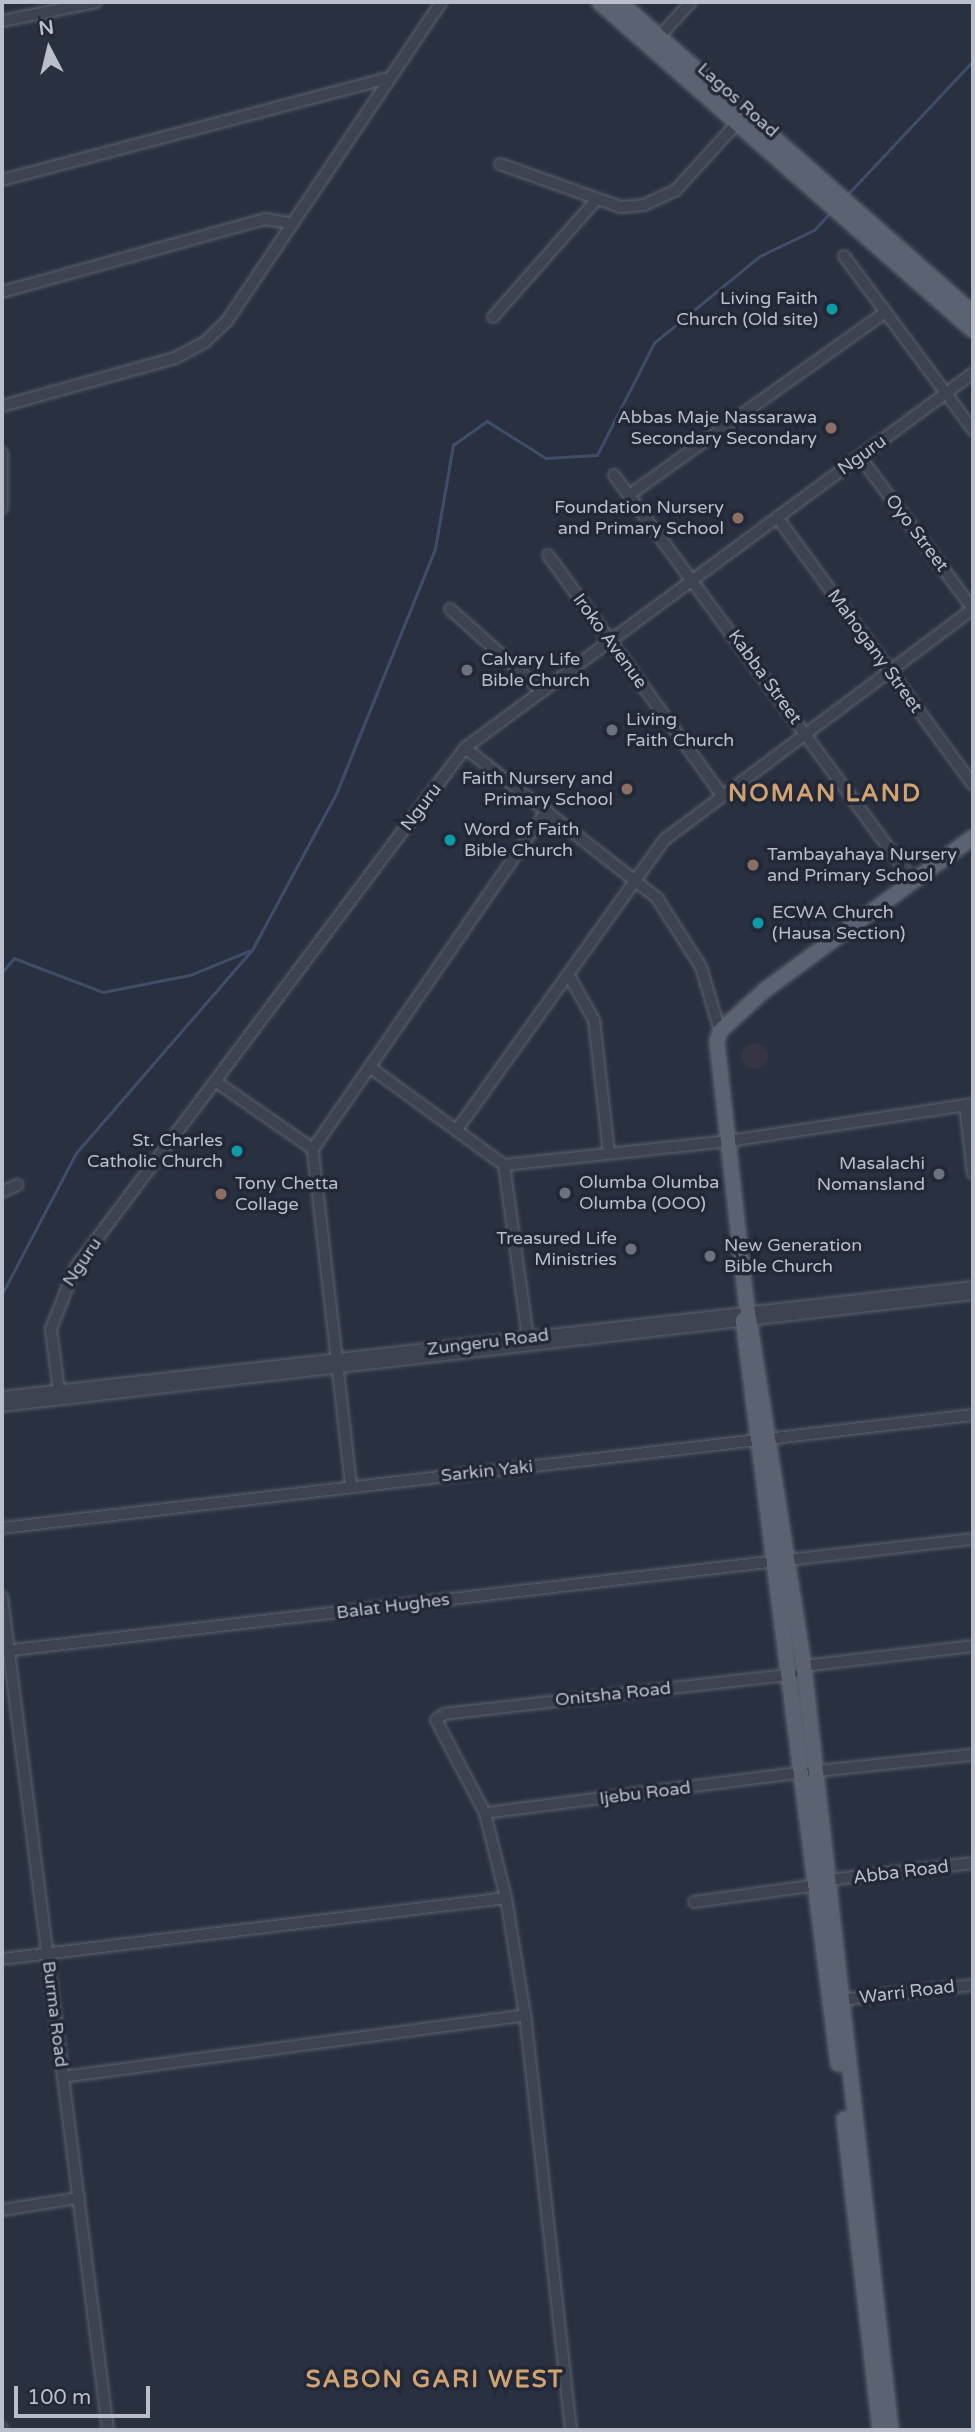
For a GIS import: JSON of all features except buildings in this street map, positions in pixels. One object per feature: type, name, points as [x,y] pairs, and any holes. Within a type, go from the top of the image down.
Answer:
[{"type":"main road","name":"Lagos Road","points":[[599,2],[655,42],[817,174],[856,220]]},
{"type":"main road","name":"Lagos Road","points":[[620,2],[655,42],[736,124],[807,187],[856,220]]},
{"type":"main road","points":[[856,220],[973,313]]},
{"type":"main road","points":[[856,220],[973,330]]},
{"type":"main road","points":[[880,2430],[855,2171],[811,1772],[747,1311],[717,1054],[720,1031],[973,836]]},
{"type":"main road","points":[[823,1883],[841,2000],[855,2171],[891,2430]]},
{"type":"street","points":[[2,21],[96,2]]},
{"type":"street","points":[[2,406],[175,358],[205,342],[226,321],[385,79],[441,2]]},
{"type":"street","points":[[655,42],[691,2]]},
{"type":"street","points":[[2,180],[385,79]]},
{"type":"street","points":[[500,164],[621,207],[663,198],[736,124]]},
{"type":"street","points":[[493,317],[597,199]]},
{"type":"street","points":[[2,292],[265,219],[290,223]]},
{"type":"street","points":[[844,256],[973,430]]},
{"type":"street","points":[[629,495],[886,312]]},
{"type":"street","name":"Nguru","points":[[59,1391],[51,1329],[59,1297],[215,1081],[465,748],[607,640],[973,373]]},
{"type":"street","points":[[2,453],[2,509]]},
{"type":"street","name":"Oyo Street","points":[[860,457],[973,609]]},
{"type":"street","name":"Kabba Street","points":[[614,475],[694,578],[913,881]]},
{"type":"street","name":"Mahogany Street","points":[[777,517],[973,785]]},
{"type":"street","name":"Iroko Avenue","points":[[548,555],[607,640],[722,795]]},
{"type":"street","points":[[450,609],[541,690]]},
{"type":"street","points":[[458,1128],[634,877],[664,840],[803,731],[973,609]]},
{"type":"street","points":[[465,748],[634,877],[681,929],[720,1031]]},
{"type":"street","points":[[351,1485],[335,1363],[313,1149],[547,810]]},
{"type":"street","points":[[568,974],[594,1020],[609,1153]]},
{"type":"street","points":[[371,1068],[458,1128],[504,1165],[528,1338]]},
{"type":"street","points":[[215,1081],[313,1149]]},
{"type":"street","points":[[504,1165],[729,1141],[969,1105],[973,1174]]},
{"type":"street","points":[[2,1192],[18,1185]]},
{"type":"street","name":"Zungeru Road","points":[[2,1397],[335,1363],[747,1311],[973,1287]]},
{"type":"street","points":[[2,1406],[747,1311],[973,1294]]},
{"type":"street","name":"Sarkin Yaki","points":[[2,1528],[351,1485],[765,1441],[973,1415]]},
{"type":"street","name":"Balat Hughes","points":[[5,1651],[973,1539]]},
{"type":"street","name":"Burma Road","points":[[2,1597],[5,1651],[47,1952],[108,2430]]},
{"type":"street","name":"Onitsha Road","points":[[485,1813],[436,1720],[443,1714],[973,1646]]},
{"type":"street","name":"Ijebu Road","points":[[485,1813],[811,1772],[973,1755]]},
{"type":"street","points":[[485,1813],[506,1898],[526,2015],[571,2430]]},
{"type":"street","name":"Abba Road","points":[[694,1902],[973,1863]]},
{"type":"street","points":[[2,1959],[506,1898]]},
{"type":"street","name":"Warri Road","points":[[841,2000],[973,1985]]},
{"type":"street","points":[[63,2077],[526,2015]]},
{"type":"street","points":[[2,2210],[79,2198]]},
{"type":"shaded area","points":[[755,1043],[764,1047],[768,1056],[764,1065],[755,1069],[746,1065],[742,1056],[746,1047]]},
{"type":"waterway","points":[[847,195],[973,61]]},
{"type":"waterway","points":[[2,1294],[76,1153],[252,950],[336,794],[435,549],[453,445],[487,421],[546,458],[597,455],[654,343],[760,256],[814,230],[830,213]]},
{"type":"waterway","points":[[2,972],[14,958],[103,992],[190,975],[249,951]]},
{"type":"place","name":"Living Faith Church (Old site)","points":[[832,309]]},
{"type":"place","name":"Abbas Maje Nassarawa Secondary Secondary","points":[[831,428]]},
{"type":"place","name":"Foundation Nursery and Primary School","points":[[738,518]]},
{"type":"place","name":"Calvary Life Bible Church","points":[[467,670]]},
{"type":"place","name":"Living Faith Church","points":[[612,730]]},
{"type":"place","name":"Faith Nursery and Primary School","points":[[627,789]]},
{"type":"place","name":"Word of Faith Bible Church","points":[[450,840]]},
{"type":"place","name":"Tambayahaya Nursery and Primary School","points":[[753,865]]},
{"type":"place","name":"ECWA Church (Hausa Section)","points":[[758,923]]},
{"type":"place","name":"St. Charles Catholic Church","points":[[237,1151]]},
{"type":"place","name":"Masalachi Nomansland","points":[[939,1174]]},
{"type":"place","name":"Olumba Olumba Olumba (OOO)","points":[[565,1193]]},
{"type":"place","name":"Tony Chetta Collage","points":[[221,1194]]},
{"type":"place","name":"Treasured Life Ministries","points":[[631,1249]]},
{"type":"place","name":"New Generation Bible Church","points":[[710,1256]]},
{"type":"district","name":"NOMAN LAND","points":[[825,794]]},
{"type":"district","name":"SABON GARI WEST","points":[[435,2380]]}]
